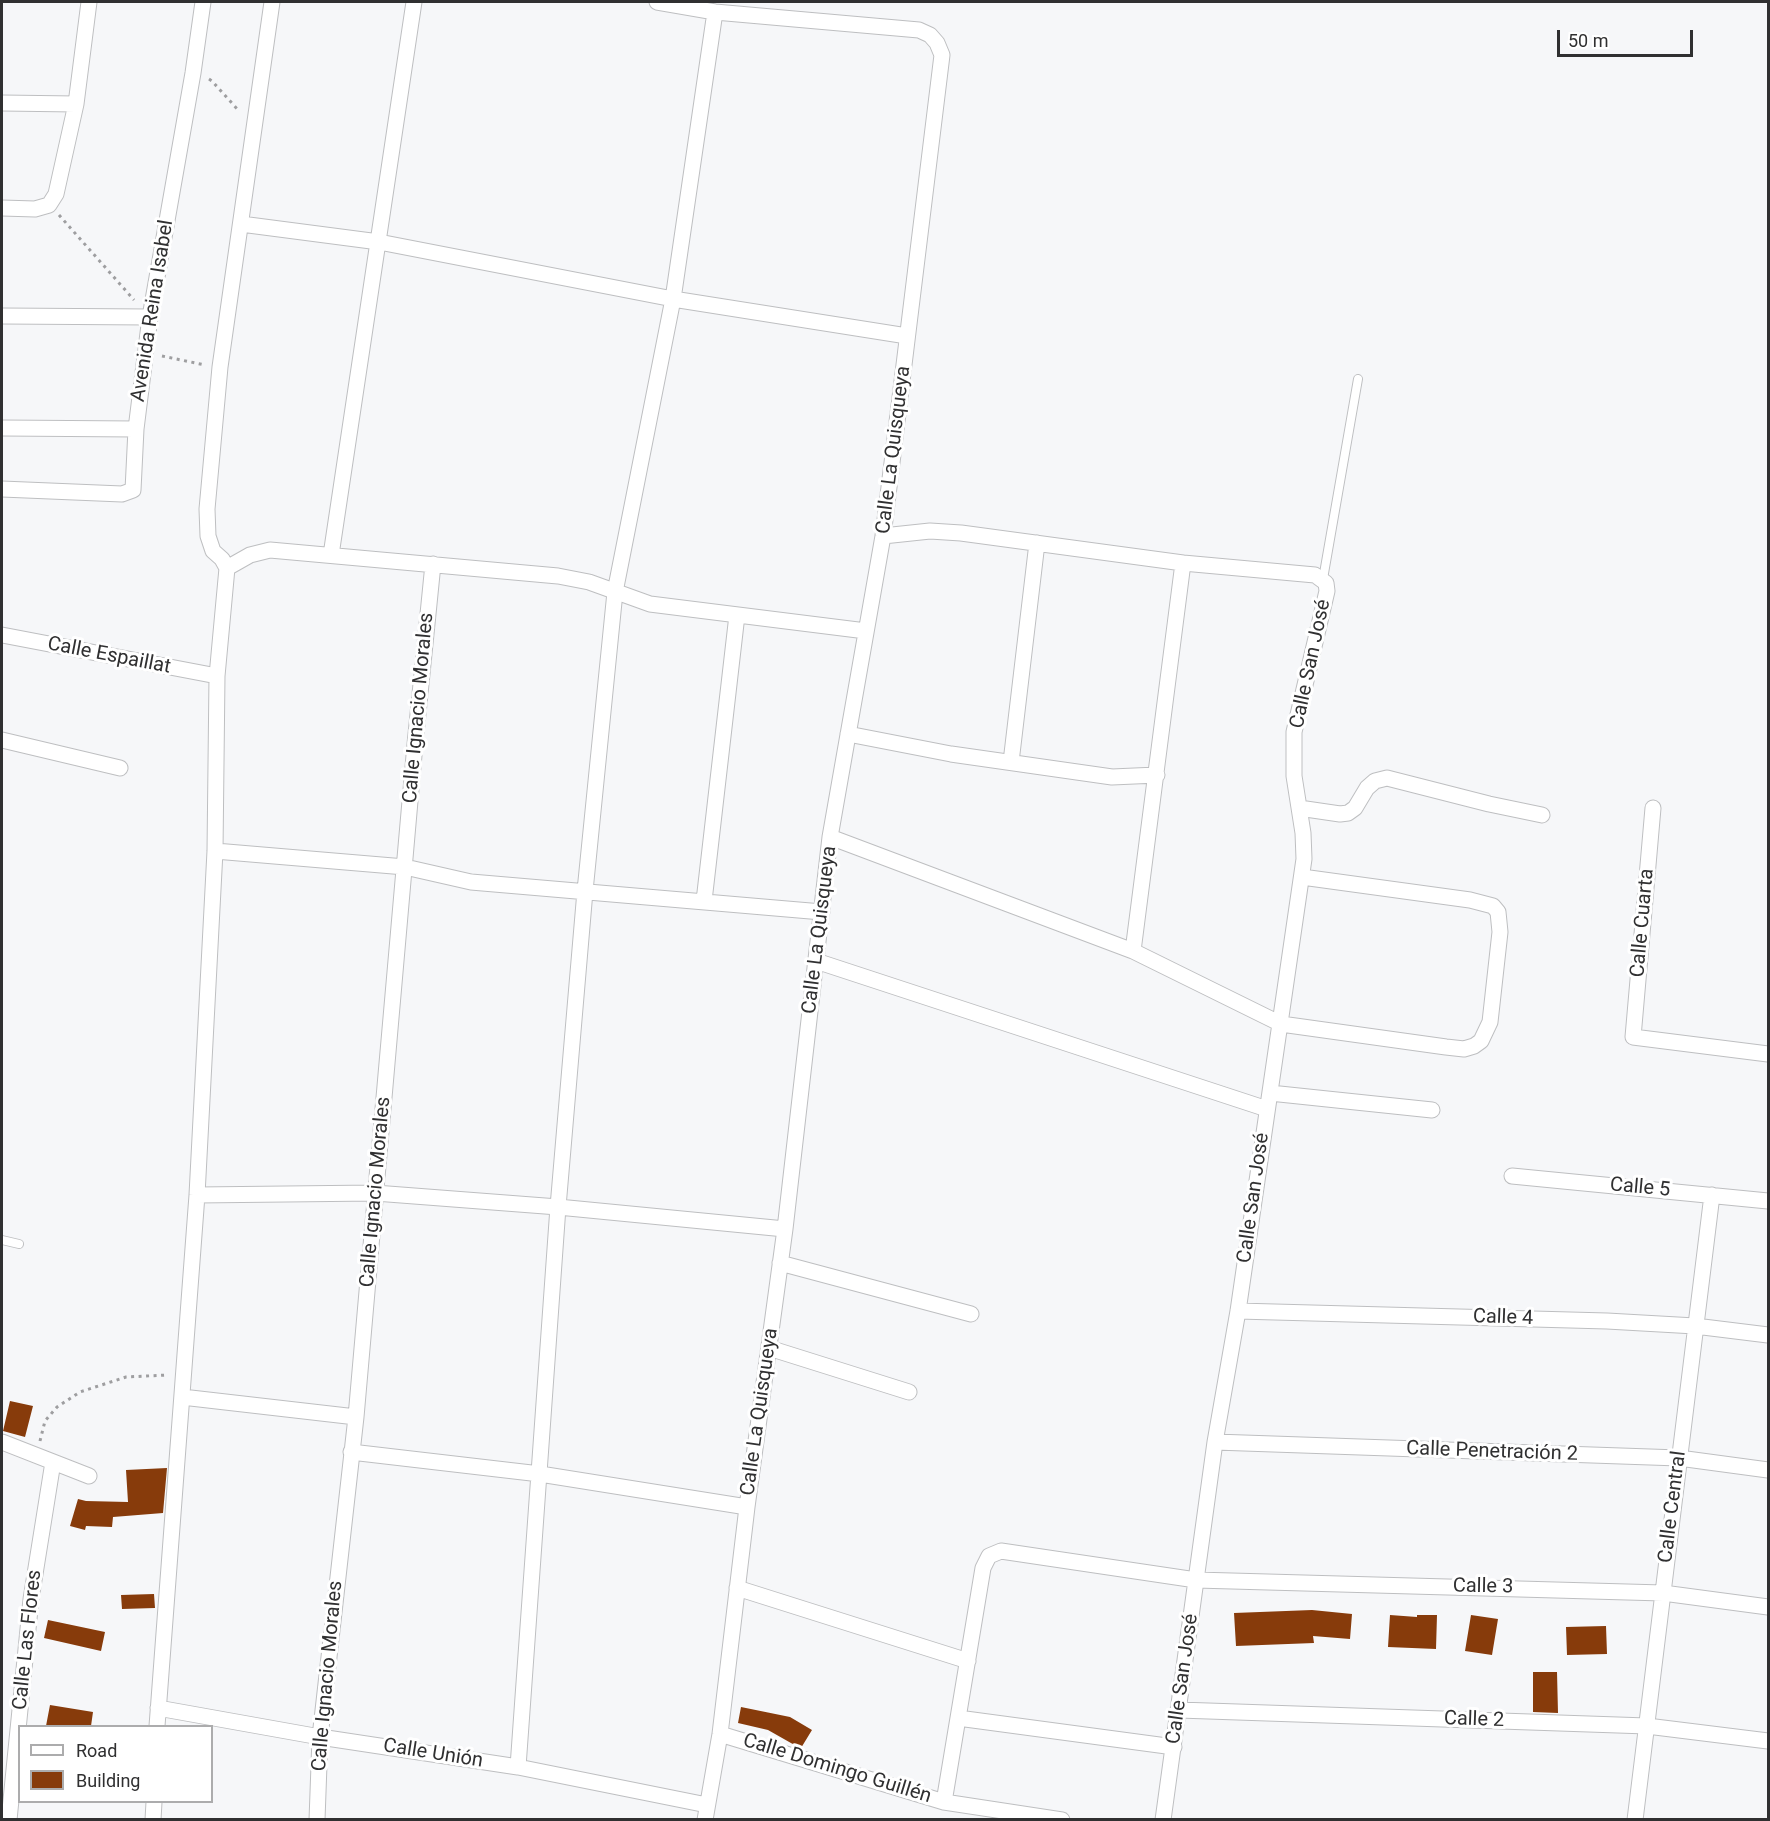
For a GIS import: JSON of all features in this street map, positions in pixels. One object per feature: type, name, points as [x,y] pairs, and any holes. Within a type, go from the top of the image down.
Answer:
[{"type":"street","points":[[2,208],[35,209],[50,205],[56,194],[76,104],[89,2]]},
{"type":"street","name":"Avenida Reina Isabel","points":[[2,489],[128,493],[133,490],[136,429],[150,317],[193,73],[203,2]]},
{"type":"street","points":[[158,1725],[196,1195],[215,850],[217,676],[227,568],[222,559],[213,551],[208,536],[207,509],[220,368],[272,2]]},
{"type":"street","points":[[331,555],[414,2]]},
{"type":"street","points":[[518,1767],[558,1207],[585,891],[615,592],[673,299],[715,12],[657,2]]},
{"type":"street","name":"Calle La Quisqueya","points":[[706,1812],[720,1734],[747,1507],[785,1229],[830,837],[884,536],[942,55],[937,43],[930,35],[919,30],[715,12]]},
{"type":"street","points":[[2,103],[76,104]]},
{"type":"street","points":[[241,224],[379,242],[673,299],[907,336]]},
{"type":"street","points":[[2,316],[150,317]]},
{"type":"street","points":[[2,428],[136,429]]},
{"type":"street","points":[[884,536],[930,531],[961,533],[1183,563],[1316,575],[1323,579]]},
{"type":"street","points":[[1011,762],[1037,543]]},
{"type":"street","points":[[227,568],[250,555],[270,550],[558,576],[589,582],[650,604],[866,631]]},
{"type":"street","points":[[1133,951],[1183,563]]},
{"type":"street","name":"Calle Ignacio Morales","points":[[316,1820],[320,1737],[356,1417],[414,744],[433,564]]},
{"type":"street","name":"Calle San José","points":[[1163,1820],[1215,1442],[1238,1311],[1302,877],[1304,859],[1294,776],[1294,732],[1327,591],[1323,579]]},
{"type":"street","points":[[704,901],[737,615]]},
{"type":"street","name":"Calle Espaillat","points":[[2,635],[217,676]]},
{"type":"street","points":[[848,734],[951,754],[1112,777],[1157,775]]},
{"type":"street","points":[[2,740],[120,768]]},
{"type":"street","points":[[1299,807],[1340,814],[1348,813],[1355,808],[1367,788],[1375,781],[1387,778],[1542,815]]},
{"type":"street","name":"Calle Cuarta","points":[[1653,808],[1633,1037],[1768,1054]]},
{"type":"street","points":[[830,837],[1133,951],[1281,1024],[1464,1048],[1474,1046],[1481,1041],[1490,1022],[1500,932],[1498,912],[1493,906],[1470,900],[1302,877]]},
{"type":"street","points":[[215,850],[405,867],[471,882],[822,912]]},
{"type":"street","points":[[816,961],[1268,1108]]},
{"type":"street","points":[[1270,1093],[1432,1110]]},
{"type":"street","name":"Calle 5","points":[[1512,1176],[1768,1201]]},
{"type":"street","points":[[196,1195],[375,1193],[558,1207],[785,1229]]},
{"type":"street","name":"Calle Central","points":[[1635,1820],[1712,1195]]},
{"type":"street","points":[[780,1263],[970,1314]]},
{"type":"street","name":"Calle 4","points":[[1238,1311],[1607,1321],[1695,1326],[1768,1335]]},
{"type":"street","points":[[769,1348],[909,1392]]},
{"type":"street","points":[[182,1396],[356,1417]]},
{"type":"street","points":[[2,1442],[89,1476]]},
{"type":"street","name":"Calle Penetración 2","points":[[1215,1442],[1679,1458],[1768,1470]]},
{"type":"street","points":[[351,1452],[540,1474],[747,1507]]},
{"type":"street","name":"Calle Las Flores","points":[[18,1725],[30,1599],[53,1462]]},
{"type":"street","name":"Calle 3","points":[[944,1802],[983,1568],[989,1556],[1001,1551],[1196,1580],[1663,1593],[1768,1607]]},
{"type":"street","points":[[737,1588],[968,1661]]},
{"type":"street","name":"Calle Unión","points":[[158,1708],[320,1737],[518,1767],[706,1812]]},
{"type":"street","name":"Calle 2","points":[[1179,1710],[1647,1726],[1768,1741]]},
{"type":"street","points":[[958,1718],[1174,1747]]},
{"type":"street","name":"Calle Las Flores","points":[[9,1820],[18,1725]]},
{"type":"street","name":"Calle Domingo Guillén","points":[[720,1734],[944,1802],[1062,1820]]},
{"type":"street","points":[[153,1820],[154,1803]]},
{"type":"lane","points":[[1323,579],[1358,379]]},
{"type":"lane","points":[[2,1240],[19,1244]]},
{"type":"path","points":[[193,73],[212,81],[229,101],[254,124]]},
{"type":"path","points":[[50,205],[150,317]]},
{"type":"path","points":[[145,353],[220,368]]},
{"type":"path","points":[[36,1455],[45,1421],[57,1407],[81,1392],[126,1377],[183,1374]]},
{"type":"building","points":[[10,1401],[33,1406],[25,1437],[3,1431]]},
{"type":"building","points":[[167,1468],[163,1513],[113,1517],[112,1527],[86,1526],[85,1530],[70,1526],[78,1499],[128,1502],[126,1470]]},
{"type":"building","points":[[154,1594],[155,1608],[122,1609],[121,1595]]},
{"type":"building","points":[[1312,1610],[1352,1614],[1350,1639],[1313,1636],[1314,1643],[1236,1646],[1234,1613]]},
{"type":"building","points":[[1390,1615],[1417,1617],[1417,1615],[1437,1615],[1436,1649],[1388,1647]]},
{"type":"building","points":[[1471,1615],[1498,1619],[1492,1655],[1465,1651]]},
{"type":"building","points":[[48,1620],[105,1632],[101,1651],[44,1638]]},
{"type":"building","points":[[1606,1626],[1607,1654],[1567,1655],[1566,1627]]},
{"type":"building","points":[[1533,1672],[1557,1672],[1558,1713],[1533,1712]]},
{"type":"building","points":[[50,1705],[93,1712],[91,1725],[46,1725]]},
{"type":"building","points":[[741,1707],[790,1717],[812,1730],[801,1748],[768,1730],[738,1723]]}]
